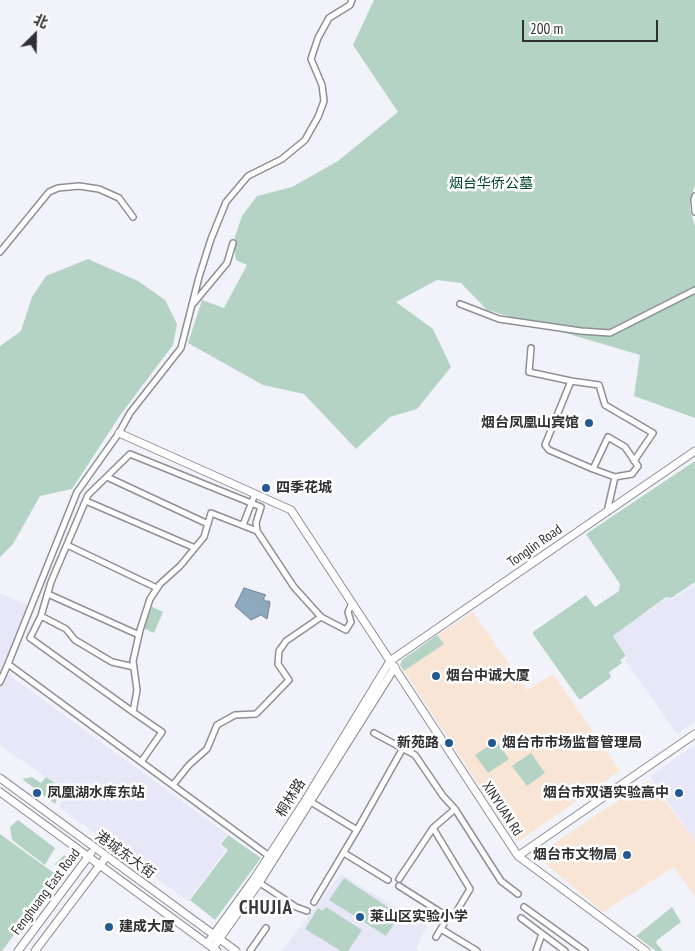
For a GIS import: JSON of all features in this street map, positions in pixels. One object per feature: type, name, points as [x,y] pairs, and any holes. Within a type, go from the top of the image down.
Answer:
[{"type":"street","points":[[0,682],[77,492],[119,433],[130,412],[181,348],[211,239],[226,202],[248,176],[282,158],[305,140],[318,117],[324,101],[322,85],[311,59],[318,38],[329,18],[350,5],[352,0]]},
{"type":"street","points":[[0,252],[49,192],[58,188],[79,186],[99,189],[120,198],[133,217]]},
{"type":"street","points":[[695,196],[695,212]]},
{"type":"street","points":[[191,307],[227,262],[233,243]]},
{"type":"street","points":[[460,304],[499,319],[582,331],[610,333],[695,290]]},
{"type":"street","points":[[531,348],[529,372],[570,382],[599,385],[605,405],[653,433],[634,461]]},
{"type":"street","points":[[570,382],[545,445],[549,450],[593,469],[615,477],[632,474],[638,466],[625,447],[608,437],[593,469]]},
{"type":"street","name":"XINYUAN Rd","points":[[119,433],[290,510],[518,856],[646,951]]},
{"type":"street","name":"Tonglin Road","points":[[392,664],[695,451]]},
{"type":"street","points":[[141,762],[162,732],[30,638],[42,616],[51,582],[88,495],[130,454],[261,507],[256,523],[257,531],[294,587],[321,617],[346,630],[351,622],[348,612],[352,604]]},
{"type":"street","points":[[107,477],[208,524]]},
{"type":"street","points":[[606,512],[615,477]]},
{"type":"street","points":[[244,525],[255,494]]},
{"type":"street","points":[[86,501],[194,548]]},
{"type":"street","points":[[133,712],[137,690],[133,661],[150,599],[157,588],[180,566],[204,537],[211,513],[257,531]]},
{"type":"street","points":[[67,545],[157,588]]},
{"type":"street","points":[[48,594],[139,635]]},
{"type":"street","points":[[42,616],[66,629],[75,640],[112,662],[134,667]]},
{"type":"street","points":[[173,785],[189,764],[207,749],[217,725],[235,715],[256,714],[289,680],[278,664],[279,651],[286,641],[321,617]]},
{"type":"street","points":[[8,664],[269,856]]},
{"type":"street","name":"桐林路","points":[[212,947],[216,937],[311,802],[392,664]]},
{"type":"street","name":"桐林路","points":[[257,881],[269,856],[392,664]]},
{"type":"street","points":[[374,733],[415,755],[443,796],[455,809],[501,882],[518,894]]},
{"type":"street","points":[[518,856],[695,734]]},
{"type":"street","points":[[314,902],[403,748]]},
{"type":"street","name":"港城东大街","points":[[0,778],[236,951]]},
{"type":"street","name":"港城东大街","points":[[0,792],[212,947]]},
{"type":"street","points":[[311,802],[357,830]]},
{"type":"street","points":[[399,878],[433,828],[455,809]]},
{"type":"street","points":[[433,828],[470,889],[455,914],[448,917],[436,937]]},
{"type":"street","name":"Fenghuang East Road","points":[[18,951],[95,849]]},
{"type":"street","points":[[344,853],[388,880]]},
{"type":"street","name":"Fenghuang East Road","points":[[35,951],[106,857]]},
{"type":"street","points":[[257,881],[296,907],[307,910]]},
{"type":"street","points":[[399,886],[448,917]]},
{"type":"street","points":[[524,907],[585,951]]},
{"type":"street","points":[[520,918],[565,951]]},
{"type":"street","points":[[250,951],[266,928]]},
{"type":"street","points":[[441,929],[477,951]]},
{"type":"street","points":[[536,951],[542,934]]},
{"type":"shaded area","points":[[695,584],[695,721],[677,734],[625,660],[628,657],[613,636],[668,597],[671,600]]},
{"type":"shaded area","points":[[0,593],[29,606],[2,670],[227,834],[219,845],[226,850],[188,901],[59,807],[65,791],[0,745]]},
{"type":"shaded area","points":[[473,612],[527,690],[553,674],[620,771],[519,841],[515,840],[404,671],[443,644],[437,635]]},
{"type":"shaded area","name":"烟台市双语实验高中","points":[[695,745],[695,841],[650,776]]},
{"type":"shaded area","points":[[649,780],[695,841],[695,897],[674,867],[603,912],[541,860],[541,852]]},
{"type":"shaded area","name":"莱山区实验小学","points":[[341,874],[427,926],[416,948],[419,951],[282,951]]},
{"type":"green space","name":"烟台华侨公墓","points":[[374,0],[695,0],[695,185],[690,200],[690,210],[695,226],[695,418],[634,396],[640,355],[487,310],[461,283],[437,280],[396,302],[433,329],[451,367],[417,409],[390,417],[356,449],[304,394],[263,385],[188,343],[202,300],[224,308],[247,265],[236,260],[233,243],[242,216],[257,196],[292,187],[338,161],[398,112],[353,45]]},
{"type":"green space","points":[[88,259],[138,281],[165,300],[177,324],[173,345],[121,414],[72,489],[40,496],[13,544],[0,557],[0,346],[21,331],[32,297],[46,276]]},
{"type":"green space","points":[[695,461],[695,582],[671,598],[666,597],[613,636],[626,656],[620,660],[622,663],[609,672],[610,678],[579,699],[533,632],[586,595],[595,607],[619,591],[620,584],[586,534]]},
{"type":"green space","points":[[152,607],[163,612],[154,633],[143,628]]},
{"type":"green space","points":[[437,635],[444,644],[404,671],[400,665],[402,660]]},
{"type":"green space","points":[[496,741],[509,759],[488,773],[475,755]]},
{"type":"green space","points":[[531,753],[545,773],[527,786],[512,766]]},
{"type":"green space","points":[[32,777],[41,783],[46,777],[62,788],[55,804],[22,779]]},
{"type":"green space","points":[[18,820],[55,848],[45,865],[12,840],[10,827]]},
{"type":"green space","points":[[0,834],[58,876],[2,951],[0,951]]},
{"type":"green space","points":[[228,835],[261,858],[215,920],[190,900],[228,850],[221,844]]},
{"type":"green space","points":[[64,855],[72,862],[71,867],[52,891],[48,892],[59,875],[56,872],[59,868],[55,864]]},
{"type":"green space","points":[[344,878],[400,915],[386,936],[329,900]]},
{"type":"green space","points":[[326,907],[362,930],[348,951],[341,951],[305,929],[318,908],[323,911]]},
{"type":"green space","points":[[672,907],[681,922],[657,940],[656,943],[663,951],[656,951],[636,936]]},
{"type":"water","points":[[244,588],[266,595],[264,601],[269,601],[270,603],[267,619],[261,615],[251,620],[235,606]]},
{"type":"place","name":"烟台凤凰山宾馆","points":[[589,423]]},
{"type":"place","name":"四季花城","points":[[266,488]]},
{"type":"place","name":"烟台中诚大厦","points":[[436,676]]},
{"type":"place","name":"新苑路","points":[[449,743]]},
{"type":"place","name":"烟台市市场监督管理局","points":[[492,743]]},
{"type":"place","name":"凤凰湖水库东站","points":[[37,793]]},
{"type":"place","name":"烟台市双语实验高中","points":[[679,793]]},
{"type":"place","name":"烟台市文物局","points":[[627,855]]},
{"type":"place","name":"莱山区实验小学","points":[[360,917]]},
{"type":"place","name":"建成大厦","points":[[109,927]]},
{"type":"district","name":"CHUJIA","points":[[266,909]]}]
